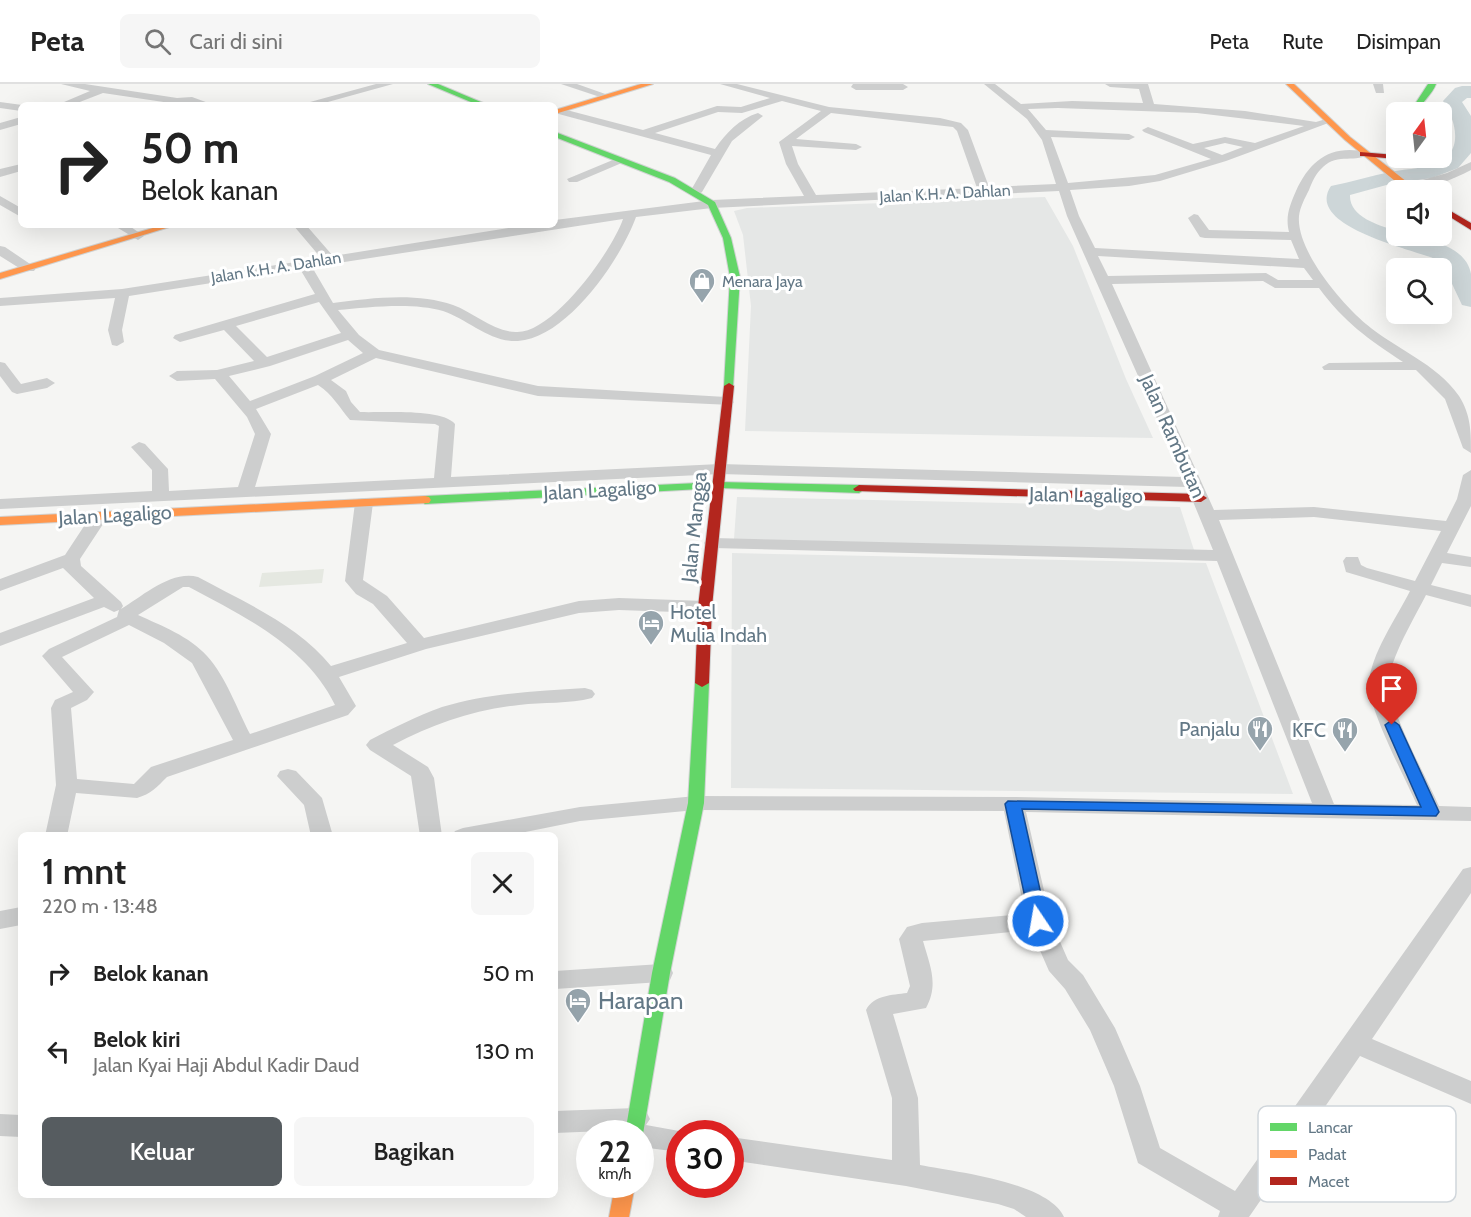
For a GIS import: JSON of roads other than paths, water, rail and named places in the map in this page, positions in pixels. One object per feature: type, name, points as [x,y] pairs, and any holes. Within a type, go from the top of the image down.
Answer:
[{"type":"main road","points":[[432,84],[477,102]]},
{"type":"main road","points":[[558,112],[649,84]]},
{"type":"main road","points":[[1290,84],[1321,123],[1396,180]]},
{"type":"main road","points":[[1418,102],[1431,89],[1432,84]]},
{"type":"main road","name":"Jalan Mangga","points":[[558,135],[672,180],[696,192],[712,204],[727,238],[735,277],[732,354],[705,607],[696,803],[661,973],[639,1120]]},
{"type":"main road","points":[[1374,164],[1386,160]]},
{"type":"main road","points":[[1452,214],[1468,222]]},
{"type":"main road","points":[[0,276],[163,228]]},
{"type":"main road","name":"Jalan Lagaligo","points":[[719,477],[859,489],[1201,498]]},
{"type":"main road","name":"Jalan Lagaligo","points":[[0,520],[100,515],[148,502],[364,503],[433,488]]},
{"type":"main road","points":[[619,1217],[623,1198]]},
{"type":"street","points":[[74,84],[177,101],[199,102]]},
{"type":"street","points":[[316,102],[388,84]]},
{"type":"street","points":[[566,84],[606,96]]},
{"type":"street","points":[[725,84],[834,110],[940,121],[957,125],[962,130],[984,191]]},
{"type":"street","name":"Jalan Rambutan","points":[[989,84],[1019,107],[1044,133],[1089,252],[1104,280],[1201,498],[1326,811]]},
{"type":"street","points":[[1110,84],[1144,86],[1149,107]]},
{"type":"street","points":[[785,142],[850,99],[857,85],[903,87]]},
{"type":"street","points":[[133,94],[152,87]]},
{"type":"street","points":[[70,102],[102,90]]},
{"type":"street","points":[[643,133],[717,109],[742,110],[782,98]]},
{"type":"street","points":[[324,100],[330,102]]},
{"type":"street","points":[[0,105],[18,108]]},
{"type":"street","points":[[1104,105],[1110,126]]},
{"type":"street","points":[[1019,107],[1104,105],[1149,107],[1321,123]]},
{"type":"street","points":[[558,112],[718,153]]},
{"type":"street","points":[[696,192],[718,153],[738,126],[758,116]]},
{"type":"street","points":[[0,127],[18,121]]},
{"type":"street","name":"Jalan K.H. A. Dahlan","points":[[558,224],[712,204],[1063,187],[1156,178],[1222,159],[1321,123]]},
{"type":"street","points":[[1044,133],[1110,126],[1129,137]]},
{"type":"street","points":[[1148,130],[1222,159]]},
{"type":"street","points":[[1194,147],[1225,140],[1257,147]]},
{"type":"street","points":[[785,142],[856,147]]},
{"type":"street","points":[[785,142],[792,164],[812,200]]},
{"type":"street","points":[[1374,164],[1333,156],[1317,164],[1295,208],[1294,224],[1297,236],[1308,264],[1351,318],[1382,344],[1418,366],[1448,392],[1465,412],[1471,448]]},
{"type":"street","points":[[0,163],[18,159]]},
{"type":"street","points":[[573,179],[620,160]]},
{"type":"street","points":[[1435,180],[1451,176],[1471,165]]},
{"type":"street","points":[[0,173],[18,168]]},
{"type":"street","points":[[0,200],[18,211]]},
{"type":"street","points":[[558,211],[571,222]]},
{"type":"street","points":[[180,338],[327,302],[443,306],[510,336],[529,336],[544,329],[573,305],[620,242],[631,215]]},
{"type":"street","points":[[1194,218],[1205,234],[1297,236]]},
{"type":"street","points":[[124,228],[138,236]]},
{"type":"street","points":[[302,228],[329,258]]},
{"type":"street","name":"Jalan K.H. A. Dahlan","points":[[0,302],[122,293],[329,258],[533,228]]},
{"type":"street","points":[[0,250],[29,268]]},
{"type":"street","points":[[1089,252],[1178,255],[1308,264]]},
{"type":"street","points":[[303,263],[327,302],[360,345],[374,353],[538,391],[575,391],[726,402]]},
{"type":"street","points":[[1104,280],[1230,276],[1266,277],[1271,278],[1275,284],[1324,284]]},
{"type":"street","points":[[117,342],[114,328],[122,305],[122,293]]},
{"type":"street","points":[[227,325],[263,362]]},
{"type":"street","points":[[177,376],[195,377],[219,374],[352,334]]},
{"type":"street","points":[[247,407],[320,379],[374,353]]},
{"type":"street","points":[[0,366],[17,389],[47,383]]},
{"type":"street","points":[[1329,367],[1418,366]]},
{"type":"street","points":[[219,374],[255,416],[263,434],[245,492]]},
{"type":"street","points":[[320,379],[341,394],[344,404],[356,417],[438,419],[447,424],[433,488]]},
{"type":"street","points":[[139,447],[160,469],[148,502]]},
{"type":"street","points":[[859,489],[860,472]]},
{"type":"street","name":"Jalan Lagaligo","points":[[0,504],[148,502],[245,492],[433,488],[860,472],[1036,477],[1201,498]]},
{"type":"street","points":[[1431,812],[1387,714],[1380,686],[1386,656],[1453,527],[1466,499],[1471,475]]},
{"type":"street","points":[[1036,477],[1039,495]]},
{"type":"street","points":[[1201,498],[1453,527]]},
{"type":"street","points":[[364,503],[354,581],[363,590],[380,600],[420,645]]},
{"type":"street","points":[[0,585],[71,559],[100,515]]},
{"type":"street","points":[[713,543],[1223,556]]},
{"type":"street","points":[[1438,557],[1471,562]]},
{"type":"street","points":[[71,559],[72,568],[127,617],[169,638],[198,657],[206,668],[245,744]]},
{"type":"street","points":[[1352,561],[1354,570],[1471,601]]},
{"type":"street","points":[[57,832],[67,785],[61,705],[84,692],[52,656],[127,617],[179,582],[192,581],[271,625],[292,640],[327,674],[345,704],[344,708],[159,772],[145,787],[137,791],[67,785]]},
{"type":"street","points":[[0,640],[106,600]]},
{"type":"street","points":[[327,674],[420,645],[579,607],[619,604],[705,607]]},
{"type":"street","points":[[430,832],[423,778],[420,772],[376,745],[424,721],[462,708],[524,698],[585,694]]},
{"type":"street","points":[[288,776],[314,803],[321,832]]},
{"type":"street","points":[[484,832],[580,814],[696,803],[1013,804],[1471,814]]},
{"type":"street","points":[[1013,804],[1038,921],[1058,965],[1074,982],[1102,1028],[1127,1086],[1148,1155],[1235,1212],[1258,1183]]},
{"type":"street","points":[[1312,1106],[1471,875]]},
{"type":"street","points":[[0,920],[18,917]]},
{"type":"street","points":[[906,1174],[905,1098],[879,1010],[888,1005],[917,1001],[921,993],[922,986],[911,939],[916,933],[922,932],[1038,921]]},
{"type":"street","points":[[558,980],[661,973]]},
{"type":"street","points":[[1356,1043],[1471,1093]]},
{"type":"street","points":[[558,1122],[576,1124]]},
{"type":"street","points":[[0,1125],[18,1126]]},
{"type":"street","points":[[744,1150],[906,1174],[1008,1194],[1023,1200],[1050,1217]]},
{"type":"waterway","points":[[1471,92],[1462,92],[1452,101],[1462,118],[1466,130],[1466,142],[1459,157],[1451,164],[1432,172],[1390,178],[1339,191],[1338,204],[1346,215],[1360,225],[1446,255],[1457,269],[1471,300]]},
{"type":"place","name":"Menara Jaya","points":[[702,304]]},
{"type":"place","name":"Hotel Mulia Indah","points":[[651,646]]},
{"type":"place","name":"Panjalu","points":[[1260,752]]},
{"type":"place","name":"KFC","points":[[1345,753]]},
{"type":"place","name":"Harapan","points":[[578,1024]]}]
